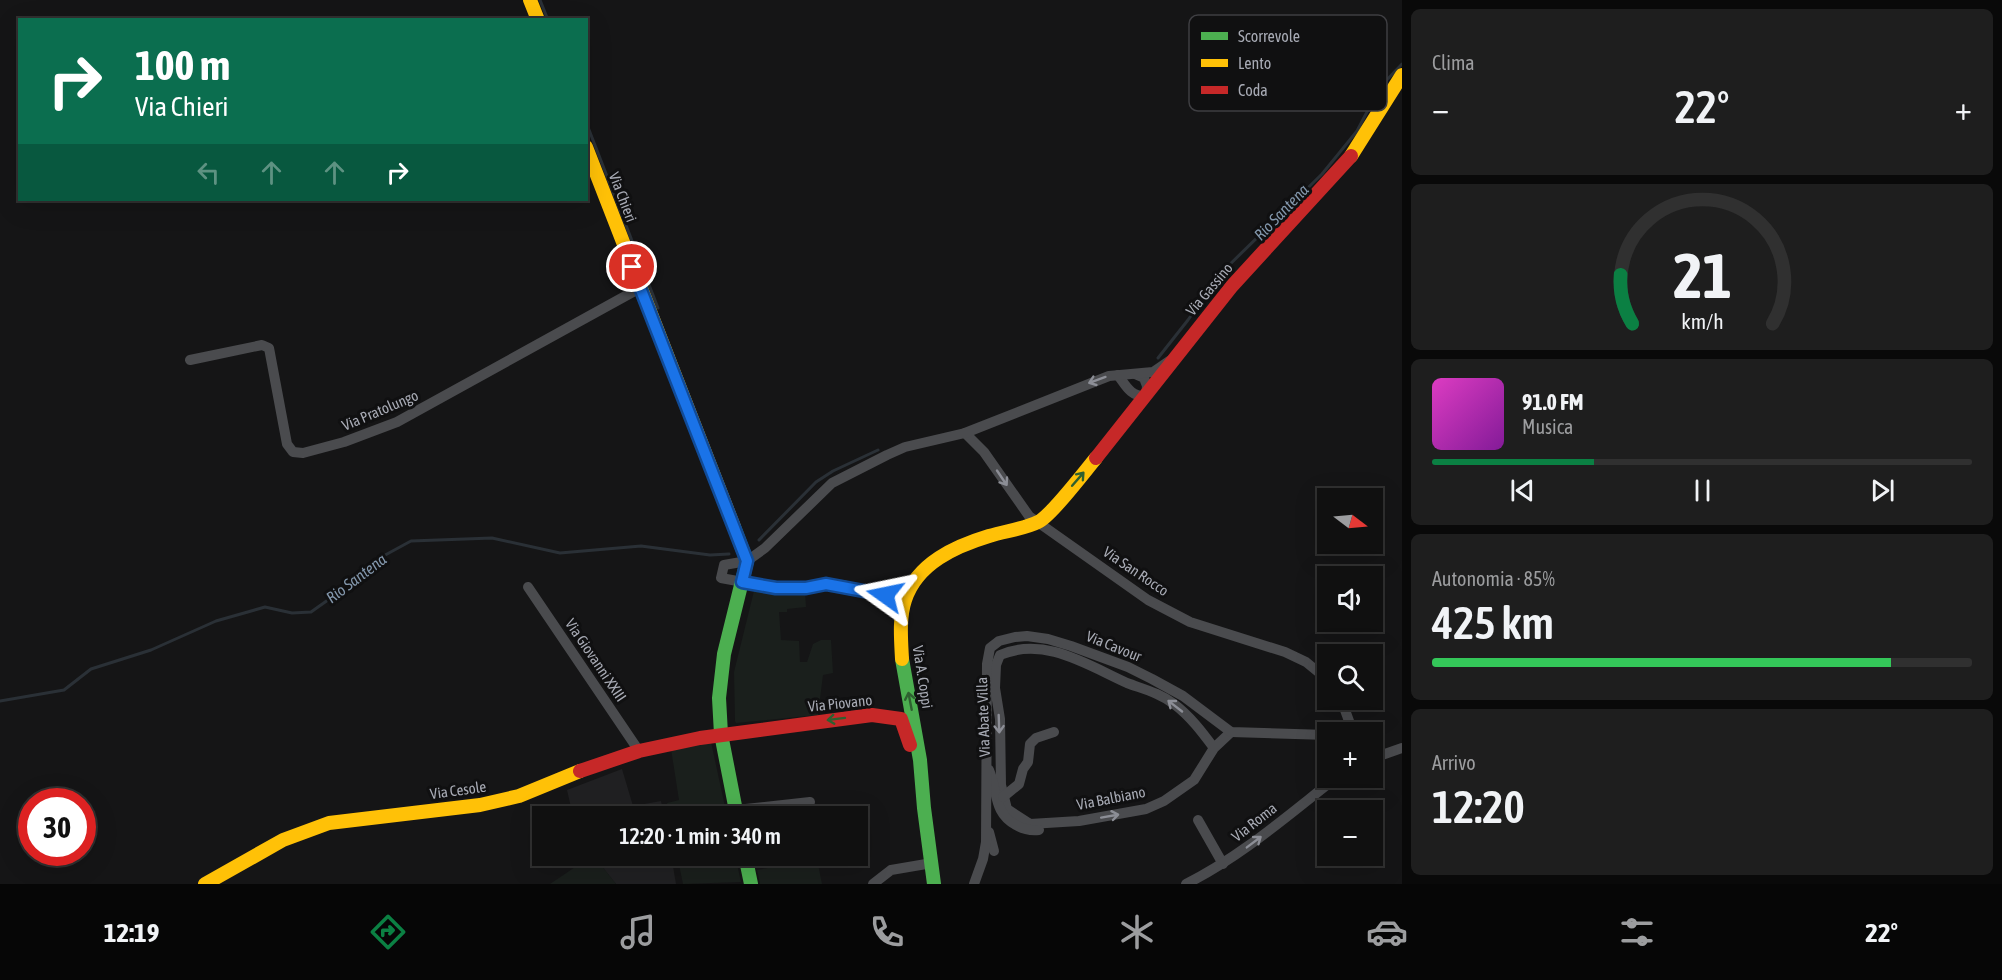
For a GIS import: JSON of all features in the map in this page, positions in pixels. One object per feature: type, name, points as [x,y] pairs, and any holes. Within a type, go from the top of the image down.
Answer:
[{"type":"street","points":[[530,0],[537,18]]},
{"type":"street","name":"Via Gassino","points":[[1387,99],[1402,75]]},
{"type":"street","name":"Via Gassino","points":[[1039,522],[1099,454],[1232,286],[1351,155],[1379,111]]},
{"type":"street","name":"Via Chieri","points":[[588,152],[747,561]]},
{"type":"street","name":"Via Pratolungo","points":[[190,360],[262,345],[269,348],[287,444],[293,452],[303,453],[344,442],[397,422],[640,288]]},
{"type":"street","points":[[885,595],[826,584],[806,588],[776,588],[721,578],[724,566],[747,561],[765,548],[831,483],[905,447],[965,433],[1094,381],[1118,375],[1152,372],[1172,360]]},
{"type":"street","points":[[1118,375],[1131,392],[1138,396],[1146,396],[1147,386],[1144,378],[1135,374]]},
{"type":"street","name":"Via San Rocco","points":[[965,433],[984,452],[1029,516],[1148,600],[1172,614],[1213,630],[1285,652],[1317,672]]},
{"type":"street","name":"Via A. Coppi","points":[[934,884],[924,814],[924,785],[920,753],[905,678],[900,632],[904,603],[918,578],[934,561],[962,546],[1039,522]]},
{"type":"street","points":[[735,806],[721,734],[720,677],[747,561]]},
{"type":"street","name":"Via Giovanni XXIII","points":[[528,587],[639,751]]},
{"type":"street","name":"Via Cavour","points":[[974,884],[985,852],[987,664],[990,648],[999,641],[1027,636],[1071,645],[1144,675],[1184,696],[1231,732]]},
{"type":"street","name":"Via Abate Villa","points":[[1004,797],[1001,785],[1000,719],[995,688],[996,672],[1000,655],[1019,648],[1057,652],[1076,658],[1162,696],[1174,704],[1200,729],[1214,748]]},
{"type":"street","name":"Via Piovano","points":[[721,734],[872,715],[901,719],[906,728],[916,769],[924,814]]},
{"type":"street","points":[[1004,797],[1019,784],[1023,769],[1028,762],[1030,744],[1036,738],[1054,732]]},
{"type":"street","points":[[1214,748],[1231,732],[1317,735]]},
{"type":"street","name":"Via Cesole","points":[[205,884],[283,840],[329,823],[452,809],[519,796],[598,763],[639,751],[721,734]]},
{"type":"street","name":"Via Balbiano","points":[[1004,797],[1007,809],[1030,824],[1079,821],[1146,809],[1164,801],[1194,780],[1214,748]]},
{"type":"street","points":[[1383,755],[1402,748]]},
{"type":"street","name":"Via Cavour","points":[[985,762],[991,774],[997,804],[1008,821],[1027,834],[1078,828]]},
{"type":"street","name":"Via Roma","points":[[1186,884],[1223,864],[1323,788]]},
{"type":"street","points":[[779,806],[810,801]]},
{"type":"street","points":[[1198,820],[1223,864]]},
{"type":"street","name":"Via Cavour","points":[[986,826],[992,836],[994,851]]},
{"type":"street","points":[[873,884],[891,870],[932,863]]},
{"type":"street","points":[[748,866],[752,884]]},
{"type":"shaded area","points":[[760,588],[805,591],[806,607],[779,612],[781,640],[799,641],[800,662],[807,662],[813,644],[821,640],[831,640],[833,673],[823,675],[818,715],[736,723],[735,721],[734,672],[754,591]]},
{"type":"shaded area","points":[[711,742],[725,806],[667,806],[667,803],[679,800],[671,749]]},
{"type":"shaded area","points":[[622,769],[633,806],[571,806],[567,790]]},
{"type":"shaded area","points":[[661,801],[662,806],[633,806]]},
{"type":"shaded area","points":[[577,866],[602,866],[616,884],[550,884]]},
{"type":"shaded area","points":[[602,866],[673,866],[676,884],[616,884]]},
{"type":"shaded area","points":[[679,866],[737,866],[741,882],[683,884]]},
{"type":"shaded area","points":[[779,866],[818,866],[822,884],[760,884],[757,870]]},
{"type":"waterway","points":[[540,0],[547,18]]},
{"type":"waterway","name":"Rio Santena","points":[[1387,80],[1402,64]]},
{"type":"waterway","name":"Rio Santena","points":[[1158,358],[1219,275],[1322,174],[1357,131],[1367,111]]},
{"type":"waterway","points":[[588,127],[658,308]]},
{"type":"waterway","name":"Rio Santena","points":[[759,540],[816,482],[833,471],[878,450]]},
{"type":"waterway","name":"Rio Santena","points":[[0,701],[64,690],[91,669],[151,650],[216,621],[265,607],[292,613],[311,612],[376,560],[411,541],[492,538],[560,553],[641,546],[710,555],[729,554]]},
{"type":"traffic: fast","points":[[734,527],[747,561],[724,654],[719,698],[721,734],[735,806]]},
{"type":"traffic: fast","points":[[902,659],[920,760],[934,884]]},
{"type":"traffic: fast","points":[[747,866],[751,884]]},
{"type":"traffic: slow","points":[[530,0],[537,18]]},
{"type":"traffic: slow","points":[[1387,99],[1402,75]]},
{"type":"traffic: slow","points":[[1351,156],[1379,111]]},
{"type":"traffic: slow","points":[[588,152],[734,527]]},
{"type":"traffic: slow","points":[[902,659],[903,607],[911,587],[928,566],[964,545],[1038,522],[1059,503],[1096,458]]},
{"type":"traffic: slow","points":[[205,884],[283,840],[329,823],[480,805],[519,796],[580,771]]},
{"type":"traffic: jam","points":[[1096,458],[1232,286],[1351,156]]},
{"type":"traffic: jam","points":[[580,771],[639,751],[700,738],[872,715],[901,719],[910,745]]},
{"type":"route","points":[[632,267],[747,561],[742,582],[776,588],[843,585],[885,595]]}]
